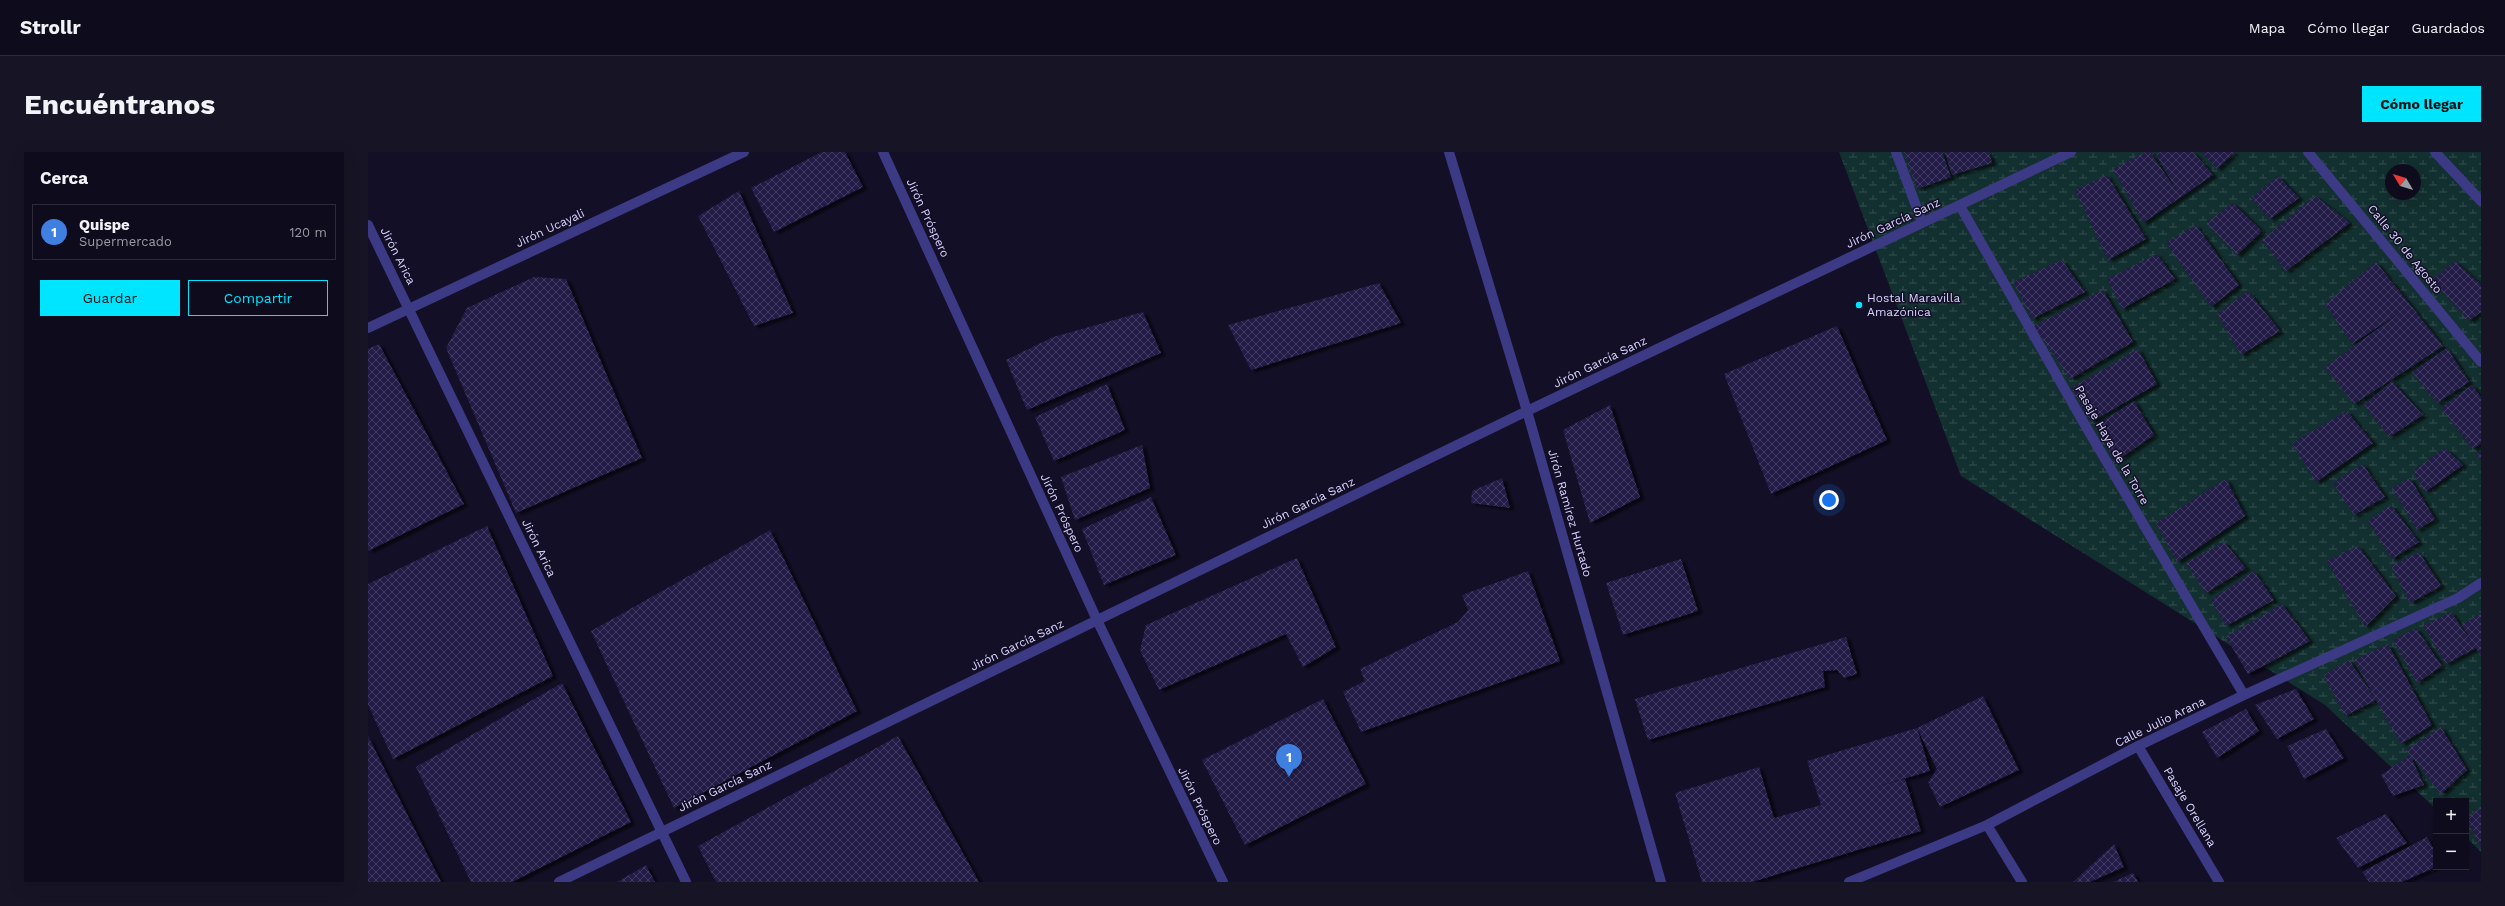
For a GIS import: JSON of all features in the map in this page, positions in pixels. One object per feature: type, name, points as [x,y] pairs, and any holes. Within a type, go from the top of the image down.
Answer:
[{"type":"street","name":"Jirón Ucayali","points":[[368,328],[409,307],[744,152]]},
{"type":"street","name":"Jirón Próspero","points":[[883,152],[1097,620],[1223,882]]},
{"type":"street","name":"Jirón Ramírez Hurtado","points":[[1449,152],[1527,412],[1661,882]]},
{"type":"street","points":[[1896,152],[1922,222]]},
{"type":"street","name":"Jirón García Sanz","points":[[559,882],[1527,412],[2071,152]]},
{"type":"street","name":"Calle 30 de Agosto","points":[[2308,152],[2481,362]]},
{"type":"street","points":[[2435,152],[2481,201]]},
{"type":"street","name":"Pasaje Haya de la Torre","points":[[1960,206],[2084,425],[2244,695]]},
{"type":"street","name":"Jirón Arica","points":[[368,225],[686,882]]},
{"type":"street","name":"Calle Julio Arana","points":[[1849,882],[1987,825],[2138,746],[2244,695],[2458,598],[2481,583]]},
{"type":"street","name":"Pasaje Orellana","points":[[2138,746],[2219,882]]},
{"type":"street","points":[[1987,825],[2022,882]]},
{"type":"green space","points":[[1839,152],[2481,152],[2481,852],[2469,840],[2469,798],[2433,798],[2433,806],[2325,705],[1961,476]]},
{"type":"building","points":[[822,152],[845,152],[863,187],[774,232],[751,188]]},
{"type":"building","points":[[1904,152],[1942,152],[1951,177],[1917,189]]},
{"type":"building","points":[[1945,152],[1989,152],[1992,163],[1952,175]]},
{"type":"building","points":[[2145,152],[2150,152],[2179,194],[2156,154],[2161,152],[2193,152],[2213,175],[2143,223],[2113,169]]},
{"type":"building","points":[[2201,152],[2235,152],[2217,169]]},
{"type":"building","points":[[2107,175],[2146,239],[2108,260],[2075,190]]},
{"type":"building","points":[[2278,176],[2299,198],[2270,219],[2251,198]]},
{"type":"building","points":[[739,191],[793,313],[754,326],[698,216]]},
{"type":"building","points":[[2315,196],[2350,223],[2286,271],[2262,240]]},
{"type":"building","points":[[2233,203],[2262,231],[2237,255],[2206,223]]},
{"type":"building","points":[[2196,225],[2239,285],[2211,307],[2166,243]]},
{"type":"building","points":[[2157,254],[2175,279],[2122,309],[2107,279]]},
{"type":"building","points":[[2062,260],[2085,292],[2032,319],[2013,282]]},
{"type":"building","points":[[2455,261],[2481,285],[2481,312],[2469,321],[2432,280]]},
{"type":"building","points":[[2376,262],[2443,346],[2354,404],[2325,367],[2405,309],[2352,344],[2325,304]]},
{"type":"building","points":[[534,277],[566,279],[642,458],[516,513],[446,348],[467,308]]},
{"type":"building","points":[[1379,283],[1401,323],[1251,370],[1228,325]]},
{"type":"building","points":[[2103,290],[2133,342],[2070,379],[2034,326]]},
{"type":"building","points":[[2248,291],[2280,331],[2241,355],[2217,314]]},
{"type":"building","points":[[1143,312],[1161,353],[1027,410],[1006,360],[1053,337]]},
{"type":"building","points":[[1837,326],[1887,440],[1771,494],[1724,374]]},
{"type":"building","points":[[379,344],[464,504],[368,551],[368,349]]},
{"type":"building","points":[[2447,348],[2469,382],[2437,403],[2412,372]]},
{"type":"building","points":[[2138,349],[2157,384],[2091,422],[2071,388]]},
{"type":"building","points":[[2392,381],[2423,415],[2389,437],[2364,405]]},
{"type":"building","points":[[1107,384],[1125,430],[1054,461],[1035,417]]},
{"type":"building","points":[[2472,385],[2481,397],[2481,443],[2473,449],[2441,408]]},
{"type":"building","points":[[2134,401],[2154,435],[2115,462],[2095,426]]},
{"type":"building","points":[[1610,405],[1640,497],[1590,523],[1563,430]]},
{"type":"building","points":[[2347,411],[2373,443],[2316,482],[2292,443]]},
{"type":"building","points":[[1142,445],[1150,488],[1075,520],[1061,477]]},
{"type":"building","points":[[2445,448],[2463,465],[2425,492],[2413,471]]},
{"type":"building","points":[[2481,451],[2481,461],[2476,455]]},
{"type":"building","points":[[2363,464],[2385,497],[2354,515],[2333,483]]},
{"type":"building","points":[[1502,478],[1510,508],[1471,503],[1472,491]]},
{"type":"building","points":[[2410,478],[2435,519],[2417,530],[2392,488]]},
{"type":"building","points":[[2226,479],[2245,516],[2177,562],[2156,523]]},
{"type":"building","points":[[1151,497],[1176,555],[1104,585],[1082,529]]},
{"type":"building","points":[[2391,505],[2419,542],[2392,559],[2368,521]]},
{"type":"building","points":[[487,526],[553,676],[393,759],[368,705],[368,584]]},
{"type":"building","points":[[770,530],[857,711],[674,808],[591,631]]},
{"type":"building","points":[[2224,542],[2246,568],[2206,593],[2186,563]]},
{"type":"building","points":[[2358,546],[2396,596],[2365,627],[2327,561]]},
{"type":"building","points":[[2419,552],[2441,586],[2410,603],[2391,566]]},
{"type":"building","points":[[1297,558],[1336,647],[1303,667],[1286,634],[1159,690],[1140,650],[1146,625]]},
{"type":"building","points":[[1681,559],[1698,611],[1623,635],[1606,583]]},
{"type":"building","points":[[1528,571],[1560,661],[1361,732],[1343,692],[1365,681],[1360,669],[1458,622],[1468,610],[1462,595]]},
{"type":"building","points":[[2254,571],[2274,600],[2226,626],[2211,600]]},
{"type":"building","points":[[2282,604],[2310,641],[2248,674],[2226,637]]},
{"type":"building","points":[[2451,612],[2473,644],[2462,625],[2481,613],[2481,656],[2476,648],[2446,664],[2423,626]]},
{"type":"building","points":[[2416,628],[2442,666],[2417,683],[2393,640]]},
{"type":"building","points":[[1846,637],[1857,674],[1844,678],[1837,670],[1823,671],[1825,687],[1648,740],[1635,699]]},
{"type":"building","points":[[2388,644],[2432,725],[2401,744],[2376,700],[2345,716],[2324,675],[2349,660],[2375,698],[2354,660]]},
{"type":"building","points":[[562,683],[631,822],[512,882],[471,882],[416,767]]},
{"type":"building","points":[[2296,689],[2314,719],[2277,739],[2255,705]]},
{"type":"building","points":[[1983,696],[2019,770],[1940,807],[1928,782],[1937,769],[1917,728]]},
{"type":"building","points":[[1323,699],[1366,784],[1245,845],[1202,760]]},
{"type":"building","points":[[2246,709],[2259,731],[2217,758],[2202,732]]},
{"type":"building","points":[[2441,727],[2467,770],[2441,794],[2406,750]]},
{"type":"building","points":[[1917,728],[1930,771],[1869,789],[1905,779],[1921,831],[1752,882],[1702,882],[1675,793],[1759,767],[1774,818],[1821,805],[1807,761]]},
{"type":"building","points":[[2326,729],[2344,758],[2304,779],[2287,746]]},
{"type":"building","points":[[368,736],[441,882],[368,882]]},
{"type":"building","points":[[898,736],[979,882],[716,882],[698,846]]},
{"type":"building","points":[[2410,755],[2424,785],[2393,796],[2381,775]]},
{"type":"building","points":[[2481,807],[2481,847],[2469,825],[2469,817]]},
{"type":"building","points":[[2386,814],[2407,843],[2358,868],[2336,838]]},
{"type":"building","points":[[2427,837],[2433,848],[2433,868],[2402,882],[2369,882],[2362,872]]},
{"type":"building","points":[[2114,844],[2124,867],[2090,882],[2073,882]]},
{"type":"building","points":[[646,865],[655,882],[617,882]]},
{"type":"building","points":[[2133,873],[2138,882],[2113,882]]},
{"type":"place","name":"Hostal Maravilla Amazónica","points":[[1859,305]]},
{"type":"place","name":"Quispe","points":[[1289,777]]}]
